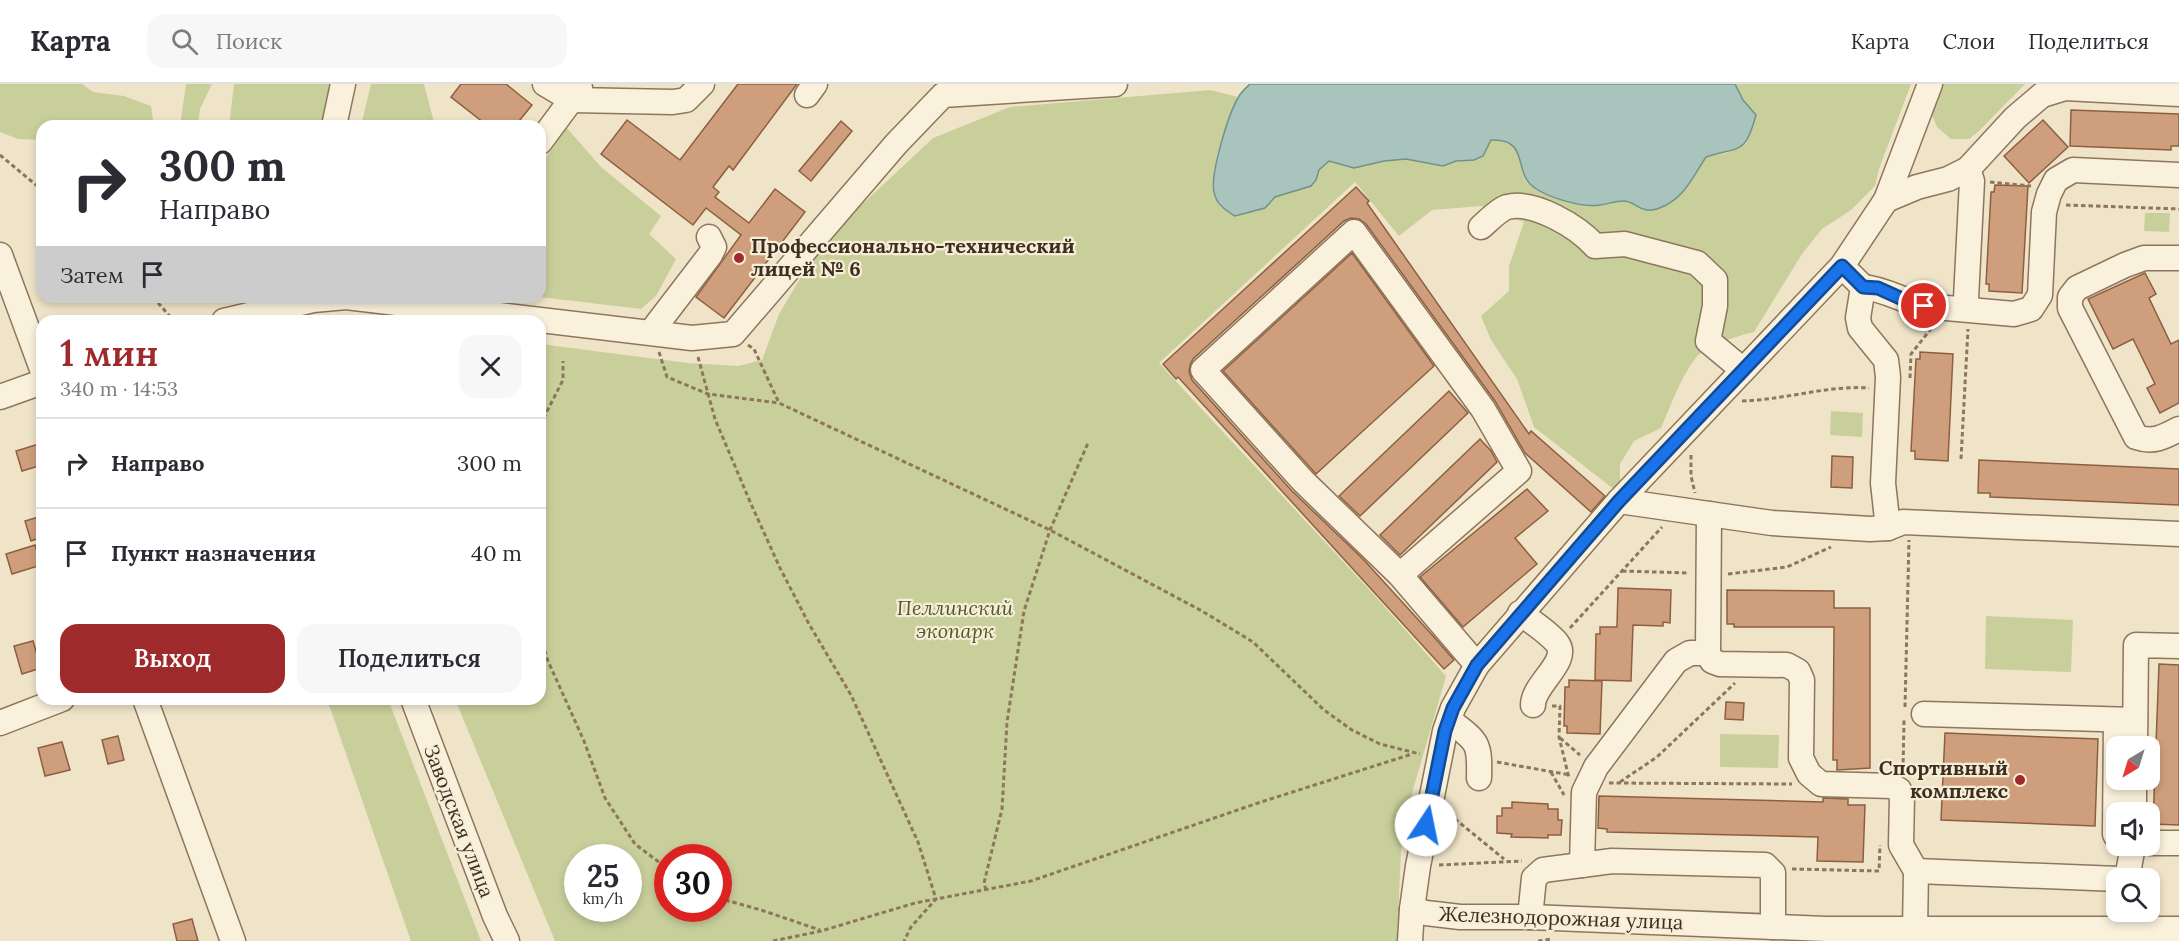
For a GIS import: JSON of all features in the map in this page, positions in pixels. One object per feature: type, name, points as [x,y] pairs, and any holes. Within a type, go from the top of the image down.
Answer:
[{"type":"street","points":[[335,120],[344,84]]},
{"type":"street","points":[[544,84],[578,92],[673,102],[686,100],[702,84]]},
{"type":"street","points":[[546,318],[692,338],[733,334],[896,144],[937,89],[1115,84]]},
{"type":"street","points":[[1410,941],[1418,866],[1440,758],[1449,720],[1464,686],[1477,665],[1520,613],[1619,501],[1842,266],[1886,200],[1930,84]]},
{"type":"street","points":[[1959,308],[1966,299],[1970,175],[2015,118],[2042,95],[2065,88],[2179,94]]},
{"type":"street","points":[[546,134],[578,92]]},
{"type":"street","points":[[1842,266],[1863,287],[1878,288],[1909,302],[1924,306],[2014,314],[2031,309],[2040,295],[2047,199],[2056,180],[2073,170],[2179,175]]},
{"type":"street","points":[[1886,200],[1917,187],[1970,175]]},
{"type":"street","points":[[1481,227],[1504,207],[1524,205],[1560,219],[1595,246],[1625,244],[1697,263],[1714,280],[1715,306],[1708,341],[1743,370]]},
{"type":"street","points":[[1400,575],[1519,471],[1483,409],[1354,232],[1203,370],[1303,481],[1400,575],[1477,665]]},
{"type":"street","points":[[651,332],[710,255],[714,247],[709,237]]},
{"type":"street","points":[[0,255],[36,367]]},
{"type":"street","points":[[2179,258],[2144,258],[2077,288],[2070,297],[2070,308],[2136,437],[2147,441],[2161,438],[2179,429]]},
{"type":"street","points":[[1863,287],[1858,318],[1860,328],[1886,360],[1888,389],[1883,483],[1899,525]]},
{"type":"street","points":[[427,303],[520,315]]},
{"type":"street","points":[[260,315],[314,306]]},
{"type":"street","points":[[0,397],[36,384]]},
{"type":"street","points":[[1619,501],[1772,523],[1870,529],[1899,525],[2179,534]]},
{"type":"street","points":[[1695,512],[1709,574],[1708,653],[1712,661],[1720,664],[1787,665],[1798,671],[1802,680],[1801,758],[1809,774],[1821,784],[1892,786],[1899,790],[1902,796],[1901,845],[1916,871],[1915,930]]},
{"type":"street","points":[[1520,613],[1557,643],[1561,651],[1560,659],[1536,690],[1533,705]]},
{"type":"street","points":[[2119,802],[2126,720],[2136,645],[2179,646]]},
{"type":"street","points":[[1582,865],[1584,792],[1591,776],[1676,661],[1690,653],[1708,653]]},
{"type":"street","points":[[0,723],[46,705]]},
{"type":"street","points":[[147,705],[232,941]]},
{"type":"street","name":"Заводская улица","points":[[414,705],[495,916],[507,941]]},
{"type":"street","points":[[1911,714],[2126,720]]},
{"type":"street","points":[[1449,720],[1477,744],[1479,769]]},
{"type":"street","points":[[2126,720],[2131,736]]},
{"type":"street","points":[[2160,843],[2179,843]]},
{"type":"street","points":[[1530,917],[1534,878],[1543,870],[1612,861],[1766,865],[1773,873],[1773,927]]},
{"type":"street","points":[[1916,871],[2106,879]]},
{"type":"street","name":"Железнодорожная улица","points":[[1412,909],[1460,917],[1530,917],[1697,932],[1773,927],[1827,935],[2106,921]]},
{"type":"street","name":"Железнодорожная улица","points":[[2142,922],[2179,929]]},
{"type":"path","points":[[0,155],[36,185]]},
{"type":"path","points":[[1970,175],[2027,184],[2047,199],[2179,209]]},
{"type":"path","points":[[158,303],[169,315]]},
{"type":"path","points":[[1910,378],[1911,354],[1959,308]]},
{"type":"path","points":[[1959,308],[1961,459]]},
{"type":"path","points":[[651,332],[667,377],[708,394],[779,403],[1050,530],[1202,610],[1253,642],[1324,710],[1352,730],[1380,744],[1440,758]]},
{"type":"path","points":[[733,334],[754,349],[779,403]]},
{"type":"path","points":[[692,338],[715,419],[780,568],[809,624],[851,694],[918,842],[936,899]]},
{"type":"path","points":[[546,413],[563,380],[563,361]]},
{"type":"path","points":[[1713,402],[1762,401],[1853,387],[1888,389]]},
{"type":"path","points":[[1557,643],[1622,571],[1695,512],[1689,427]]},
{"type":"path","points":[[986,890],[984,883],[1002,809],[1007,722],[1024,611],[1050,530],[1088,443]]},
{"type":"path","points":[[1899,525],[1911,714],[1903,778],[1899,790]]},
{"type":"path","points":[[1622,571],[1718,576],[1787,567],[1839,543]]},
{"type":"path","points":[[546,655],[584,741],[605,798],[635,844],[654,858]]},
{"type":"path","points":[[1618,783],[1657,757],[1736,682]]},
{"type":"path","points":[[1533,705],[1560,706],[1558,737],[1591,776]]},
{"type":"path","points":[[773,941],[821,931],[915,903],[1030,881],[1258,803],[1414,753]]},
{"type":"path","points":[[1479,769],[1533,770],[1591,776],[1618,783],[1821,784]]},
{"type":"path","points":[[1441,807],[1505,860]]},
{"type":"path","points":[[1771,869],[1879,872],[1880,839]]},
{"type":"path","points":[[1418,866],[1505,860],[1528,861],[1543,870]]},
{"type":"path","points":[[904,941],[911,927],[936,899]]},
{"type":"path","points":[[732,902],[762,909],[821,931]]},
{"type":"green space","points":[[0,84],[82,84],[93,92],[124,96],[151,106],[153,120],[36,120],[36,140],[18,139],[0,132]]},
{"type":"green space","points":[[186,84],[212,84],[200,109],[199,120],[181,120]]},
{"type":"green space","points":[[234,84],[335,84],[327,120],[230,120]]},
{"type":"green space","points":[[371,84],[424,84],[433,120],[362,120]]},
{"type":"green space","name":"Пеллинский экопарк","points":[[1735,84],[1911,84],[1879,169],[1875,186],[1851,210],[1822,229],[1802,254],[1754,332],[1713,346],[1695,359],[1680,384],[1661,428],[1634,441],[1620,464],[1620,494],[1534,427],[1517,379],[1491,340],[1481,316],[1509,291],[1509,266],[1524,222],[1482,206],[1432,210],[1399,236],[1355,182],[1159,363],[1446,676],[1402,828],[1397,941],[555,941],[457,705],[546,705],[546,345],[688,363],[738,366],[762,360],[779,314],[822,242],[933,138],[1010,107],[1210,90],[1238,97],[1215,167],[1214,193],[1221,208],[1265,208],[1275,197],[1293,192],[1316,180],[1319,170],[1329,161],[1354,168],[1406,159],[1443,166],[1483,156],[1491,140],[1508,143],[1516,150],[1523,166],[1525,180],[1534,188],[1574,203],[1612,203],[1647,191],[1701,164],[1706,157],[1726,153],[1746,144],[1752,125],[1750,112]]},
{"type":"green space","points":[[1939,84],[2025,84],[1969,139],[1951,139],[1937,127],[1930,110]]},
{"type":"green space","points":[[566,127],[601,167],[661,216],[649,234],[676,259],[656,296],[641,309],[546,298],[546,158]]},
{"type":"green space","points":[[2145,213],[2170,213],[2169,232],[2144,231]]},
{"type":"green space","points":[[1831,411],[1863,413],[1862,437],[1830,435]]},
{"type":"green space","points":[[1986,616],[2073,620],[2071,672],[1985,669]]},
{"type":"green space","points":[[329,705],[390,705],[481,941],[411,941]]},
{"type":"green space","points":[[1720,734],[1779,735],[1778,768],[1720,767]]},
{"type":"water","points":[[1250,84],[1735,84],[1743,100],[1756,115],[1745,143],[1740,147],[1706,157],[1681,194],[1657,209],[1646,210],[1623,201],[1593,206],[1585,205],[1549,195],[1528,182],[1512,145],[1503,141],[1491,140],[1483,156],[1443,166],[1406,159],[1354,168],[1329,161],[1319,170],[1311,186],[1275,197],[1265,208],[1235,216],[1224,209],[1217,200],[1213,183],[1225,130],[1240,94]]},
{"type":"building","points":[[461,84],[506,84],[532,105],[520,120],[480,120],[451,97]]},
{"type":"building","points":[[738,84],[797,84],[733,170],[729,166],[713,187],[719,192],[715,197],[749,223],[775,189],[805,212],[724,318],[696,297],[741,235],[706,208],[693,225],[601,154],[627,120],[680,160]]},
{"type":"building","points":[[2071,110],[2179,114],[2179,146],[2171,146],[2171,150],[2070,146]]},
{"type":"building","points":[[2043,120],[2068,147],[2029,183],[2004,156]]},
{"type":"building","points":[[841,121],[852,131],[811,181],[799,171]]},
{"type":"building","points":[[1995,185],[2028,186],[2022,293],[1989,291],[1989,284],[1986,284],[1991,192],[1994,192]]},
{"type":"building","points":[[1356,187],[1369,201],[1367,203],[1529,434],[1531,431],[1605,496],[1591,512],[1525,453],[1495,401],[1366,224],[1359,219],[1351,218],[1344,221],[1193,359],[1189,372],[1192,380],[1292,491],[1363,559],[1454,660],[1444,669],[1178,377],[1176,379],[1163,364]]},
{"type":"building","points":[[1352,253],[1434,366],[1316,474],[1223,371]]},
{"type":"building","points":[[2145,273],[2156,294],[2149,298],[2171,344],[2179,340],[2179,403],[2160,413],[2147,388],[2155,384],[2133,339],[2113,349],[2088,299]]},
{"type":"building","points":[[1920,352],[1953,354],[1948,461],[1915,459],[1915,451],[1911,451],[1916,359],[1920,359]]},
{"type":"building","points":[[1449,391],[1468,413],[1360,516],[1339,496]]},
{"type":"building","points":[[1480,439],[1497,462],[1400,555],[1380,535]]},
{"type":"building","points":[[36,445],[36,467],[22,471],[16,451]]},
{"type":"building","points":[[1832,456],[1853,457],[1852,488],[1831,487]]},
{"type":"building","points":[[1979,460],[2179,469],[2179,505],[1990,497],[1990,493],[1978,493]]},
{"type":"building","points":[[1527,489],[1548,511],[1515,538],[1537,564],[1463,627],[1420,577]]},
{"type":"building","points":[[36,518],[36,539],[31,541],[25,521]]},
{"type":"building","points":[[35,545],[36,567],[12,574],[6,554]]},
{"type":"building","points":[[1618,588],[1671,590],[1670,623],[1663,622],[1663,626],[1633,625],[1631,681],[1595,680],[1596,634],[1600,634],[1600,627],[1617,627]]},
{"type":"building","points":[[1727,590],[1834,591],[1834,608],[1870,608],[1870,768],[1837,770],[1837,760],[1833,760],[1834,627],[1734,627],[1734,624],[1727,624]]},
{"type":"building","points":[[33,641],[36,651],[36,670],[22,674],[14,646]]},
{"type":"building","points":[[2159,664],[2179,665],[2179,825],[2160,824],[2160,802],[2154,802],[2154,790],[2160,790],[2160,736],[2156,736]]},
{"type":"building","points":[[1569,680],[1602,681],[1600,734],[1567,733],[1567,726],[1564,726],[1565,687],[1569,687]]},
{"type":"building","points":[[1726,702],[1744,703],[1743,720],[1725,719]]},
{"type":"building","name":"Спортивный комплекс","points":[[1945,733],[2098,739],[2095,826],[1941,820]]},
{"type":"building","points":[[118,736],[124,760],[108,764],[102,740]]},
{"type":"building","points":[[62,742],[70,770],[45,776],[38,748]]},
{"type":"building","points":[[1599,796],[1823,802],[1823,798],[1848,799],[1848,805],[1865,805],[1863,862],[1817,861],[1818,837],[1607,832],[1607,829],[1598,828]]},
{"type":"building","points":[[1512,802],[1548,804],[1548,809],[1558,809],[1558,820],[1562,820],[1561,835],[1548,835],[1548,838],[1511,837],[1512,834],[1497,833],[1497,816],[1502,816],[1502,808],[1512,808]]},
{"type":"building","points":[[192,919],[198,941],[177,941],[173,924]]},
{"type":"place","name":"Профессионально-технический лицей № 6","points":[[739,258]]},
{"type":"place","name":"Спортивный комплекс","points":[[2020,780]]},
{"type":"route","points":[[1426,825],[1445,731],[1453,708],[1477,665],[1619,501],[1842,266],[1863,287],[1878,288],[1924,306]]}]
